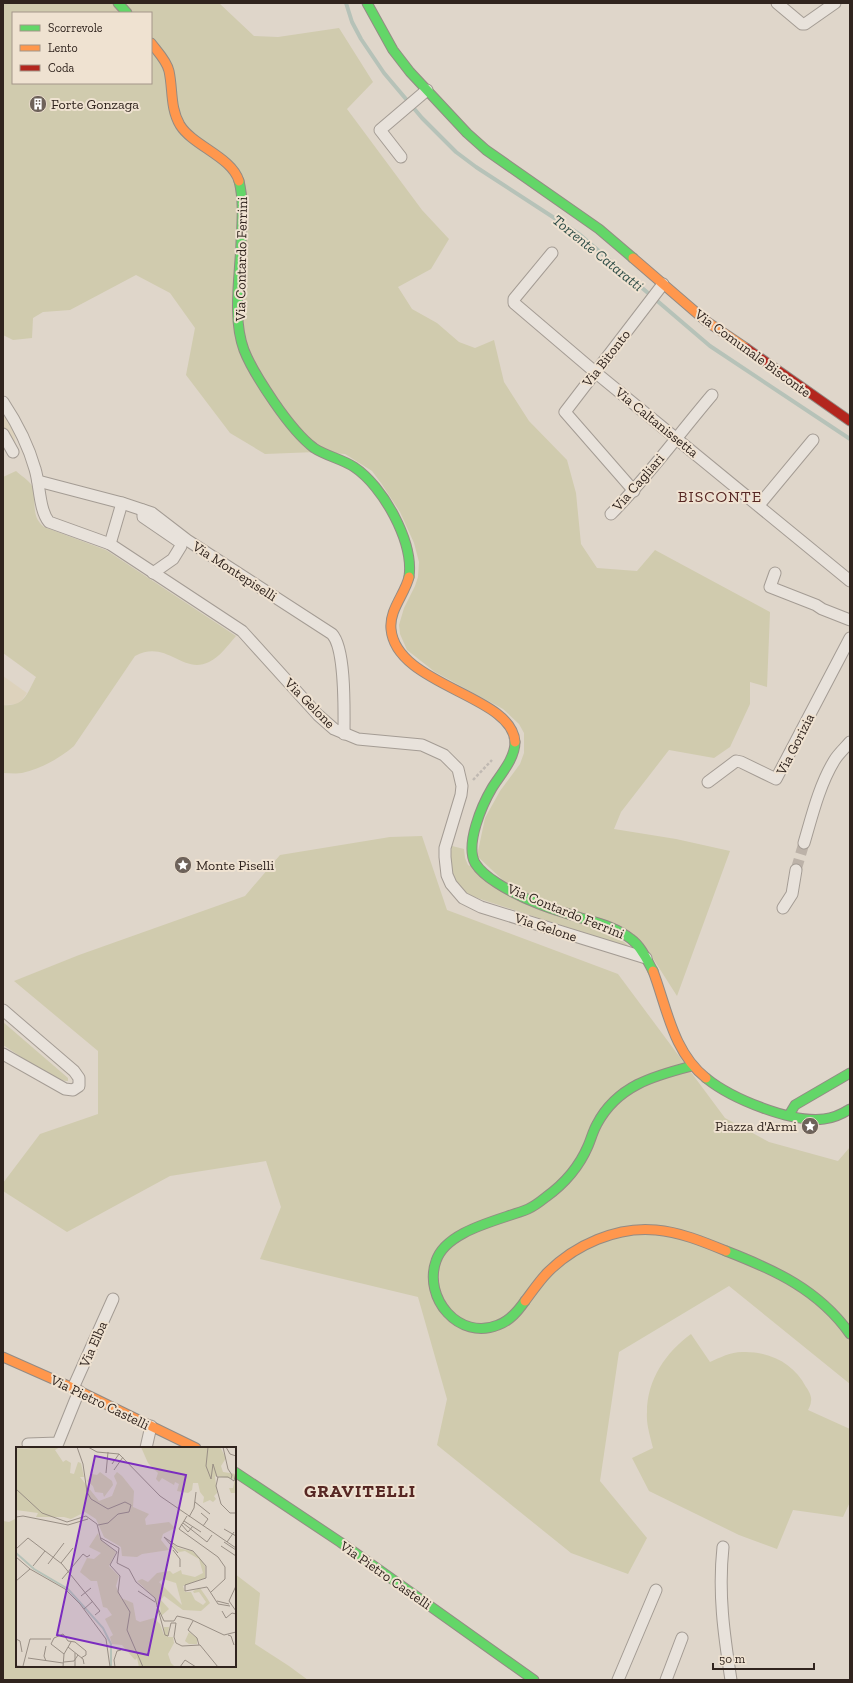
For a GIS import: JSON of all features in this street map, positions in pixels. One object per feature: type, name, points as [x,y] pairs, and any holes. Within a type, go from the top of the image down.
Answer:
[{"type":"street","points":[[118,3],[126,12]]},
{"type":"street","name":"Via Comunale Bisconte","points":[[367,3],[393,50],[410,72],[467,133],[486,150],[599,229],[660,288],[722,333],[850,421]]},
{"type":"street","points":[[777,3],[802,24],[805,24],[835,3]]},
{"type":"street","name":"Via Contardo Ferrini","points":[[152,44],[169,70],[174,112],[181,126],[227,164],[233,170],[240,184],[243,212],[238,305],[239,321],[244,349],[255,374],[307,442],[323,452],[349,463],[367,477],[388,507],[407,547],[410,558],[409,579],[392,618],[391,626],[395,643],[402,653],[419,668],[490,709],[500,716],[511,729],[515,742],[513,755],[490,792],[480,813],[472,845],[472,856],[474,861],[487,875],[514,894],[625,933],[636,942],[646,958],[654,977],[679,1045],[692,1066],[702,1076],[714,1084],[743,1100],[789,1115],[811,1120],[822,1120],[836,1117],[850,1109]]},
{"type":"street","points":[[401,157],[380,130],[426,90]]},
{"type":"street","name":"Via Caltanissetta","points":[[552,253],[514,299],[514,303],[595,372],[850,581]]},
{"type":"street","name":"Via Bitonto","points":[[634,491],[565,412],[660,288]]},
{"type":"street","name":"Via Cagliari","points":[[611,514],[634,491],[712,395]]},
{"type":"street","name":"Via Gelone","points":[[3,402],[21,431],[38,481],[43,513],[49,522],[110,544],[242,631],[318,715],[334,729],[358,739],[371,742],[422,745],[444,755],[458,768],[462,786],[461,795],[449,832],[444,857],[447,875],[451,884],[463,898],[481,907],[646,958]]},
{"type":"street","points":[[3,434],[13,452]]},
{"type":"street","points":[[758,505],[813,440]]},
{"type":"street","name":"Via Montepiselli","points":[[38,481],[122,503],[152,513],[187,540],[337,638],[345,696],[344,734]]},
{"type":"street","points":[[110,544],[122,503]]},
{"type":"street","points":[[143,510],[143,517],[181,543],[181,546],[173,559],[153,573]]},
{"type":"street","points":[[774,573],[770,587],[850,620]]},
{"type":"street","name":"Via Gorizia","points":[[708,782],[736,761],[776,779],[850,638]]},
{"type":"street","points":[[804,843],[820,792],[833,761],[850,742]]},
{"type":"street","points":[[783,908],[792,894],[796,870]]},
{"type":"street","points":[[3,1010],[74,1071],[79,1078],[79,1086],[73,1090],[65,1089],[3,1054]]},
{"type":"street","points":[[692,1066],[643,1081],[625,1091],[602,1115],[594,1130],[588,1148],[571,1174],[560,1186],[538,1203],[530,1208],[464,1234],[445,1245],[435,1264],[432,1286],[440,1308],[460,1324],[486,1328],[497,1326],[509,1320],[518,1312],[548,1272],[564,1259],[592,1242],[626,1232],[655,1230],[697,1239],[778,1273],[807,1290],[830,1309],[841,1319],[850,1334]]},
{"type":"street","points":[[789,1115],[796,1105],[850,1073]]},
{"type":"street","name":"Via Elba","points":[[28,1444],[58,1443],[76,1389],[113,1299]]},
{"type":"street","name":"Via Pietro Castelli","points":[[3,1357],[76,1389],[194,1447]]},
{"type":"street","points":[[146,1447],[151,1426]]},
{"type":"street","name":"Via Pietro Castelli","points":[[236,1473],[340,1542],[534,1680]]},
{"type":"street","points":[[723,1547],[721,1572],[722,1621],[731,1680]]},
{"type":"street","points":[[618,1680],[656,1590]]},
{"type":"street","points":[[666,1680],[682,1638]]},
{"type":"shaded area","points":[[3,3],[219,3],[254,36],[278,37],[339,28],[373,82],[347,109],[422,210],[449,239],[431,269],[398,287],[412,309],[437,323],[459,342],[475,348],[494,340],[504,382],[529,421],[567,460],[576,493],[581,544],[597,568],[637,571],[655,550],[770,612],[767,687],[750,682],[750,704],[730,747],[714,758],[669,750],[621,812],[614,829],[676,839],[730,851],[677,996],[647,949],[506,883],[477,856],[485,818],[500,791],[520,764],[524,753],[524,733],[519,724],[503,709],[435,672],[407,650],[400,634],[399,625],[404,608],[418,577],[419,562],[414,543],[400,512],[372,471],[345,454],[316,452],[265,454],[230,433],[186,375],[195,328],[170,293],[136,275],[70,310],[43,312],[33,318],[32,338],[13,340],[3,335]]},
{"type":"shaded area","points":[[3,414],[14,431],[16,447],[3,429]]},
{"type":"shaded area","points":[[16,471],[32,486],[34,491],[35,512],[39,522],[44,527],[106,550],[236,636],[217,657],[209,662],[199,665],[191,664],[156,652],[146,652],[135,656],[74,746],[63,755],[43,766],[22,773],[3,773],[3,705],[16,704],[21,701],[36,677],[3,653],[3,477]]},
{"type":"shaded area","points":[[3,676],[27,693],[19,704],[3,705]]},
{"type":"shaded area","points":[[422,836],[447,910],[618,974],[725,1118],[769,1142],[838,1161],[850,1147],[850,1384],[729,1286],[619,1352],[600,1481],[647,1538],[628,1574],[571,1553],[437,1445],[447,1399],[418,1297],[260,1259],[281,1207],[266,1161],[170,1176],[67,1232],[3,1191],[3,1183],[40,1134],[98,1114],[98,1051],[14,981],[79,955],[245,896],[280,855],[390,837]]},
{"type":"shaded area","points":[[452,846],[464,849],[465,858],[468,865],[624,942],[631,948],[471,896],[459,886],[452,874],[450,862]]},
{"type":"shaded area","points":[[3,1022],[68,1078],[68,1081],[46,1072],[3,1045]]},
{"type":"shaded area","points":[[691,1334],[710,1362],[736,1352],[764,1354],[781,1361],[795,1372],[808,1390],[811,1399],[808,1410],[850,1429],[850,1502],[843,1517],[793,1510],[777,1549],[739,1535],[649,1491],[632,1458],[653,1448],[647,1421],[650,1389],[654,1378],[666,1358]]},
{"type":"shaded area","points":[[16,1518],[16,1667],[236,1667],[236,1575],[260,1593],[255,1644],[308,1680],[3,1680],[3,1521],[9,1522]]},
{"type":"waterway","name":"Torrente Cataratti","points":[[346,3],[352,22],[361,39],[384,73],[422,118],[456,152],[476,167],[579,234],[710,346],[850,439]]},
{"type":"tunnel","points":[[796,870],[804,843]]},
{"type":"traffic: fast","points":[[118,3],[126,12]]},
{"type":"traffic: fast","points":[[367,3],[393,50],[410,72],[467,133],[486,150],[599,229],[633,258]]},
{"type":"traffic: fast","points":[[239,181],[242,196],[242,212],[238,324],[240,338],[247,357],[274,402],[297,432],[314,448],[354,467],[376,487],[394,516],[407,548],[409,577]]},
{"type":"traffic: fast","points":[[515,742],[513,755],[488,795],[476,825],[472,846],[472,855],[475,863],[482,872],[491,879],[527,899],[619,931],[638,945],[653,971]]},
{"type":"traffic: fast","points":[[525,1301],[517,1312],[498,1325],[484,1328],[470,1327],[458,1322],[448,1313],[440,1302],[435,1289],[433,1275],[436,1261],[442,1250],[451,1241],[462,1234],[490,1222],[531,1208],[559,1186],[580,1161],[605,1111],[615,1100],[637,1084],[692,1066]]},
{"type":"traffic: fast","points":[[789,1115],[795,1105],[850,1073]]},
{"type":"traffic: fast","points":[[706,1078],[717,1086],[746,1101],[762,1108],[795,1117],[824,1119],[838,1116],[850,1109]]},
{"type":"traffic: fast","points":[[726,1251],[779,1274],[810,1293],[838,1319],[850,1334]]},
{"type":"traffic: fast","points":[[236,1473],[340,1542],[534,1680]]},
{"type":"traffic: slow","points":[[152,44],[162,56],[168,67],[173,105],[180,125],[194,139],[229,165],[239,181]]},
{"type":"traffic: slow","points":[[633,258],[706,321],[746,348]]},
{"type":"traffic: slow","points":[[409,577],[392,615],[391,629],[398,648],[412,664],[495,713],[509,726],[515,742]]},
{"type":"traffic: slow","points":[[653,971],[672,1029],[678,1042],[686,1056],[706,1078]]},
{"type":"traffic: slow","points":[[525,1301],[545,1275],[559,1262],[584,1246],[612,1234],[641,1230],[665,1231],[692,1238],[726,1251]]},
{"type":"traffic: slow","points":[[3,1357],[73,1388],[194,1447]]},
{"type":"traffic: jam","points":[[746,348],[850,421]]},
{"type":"place","name":"Forte Gonzaga","points":[[38,104]]},
{"type":"place","name":"Monte Piselli","points":[[183,865]]},
{"type":"place","name":"Piazza d'Armi","points":[[810,1126]]},
{"type":"district","name":"BISCONTE","points":[[720,496]]},
{"type":"district","name":"GRAVITELLI","points":[[360,1491]]}]
